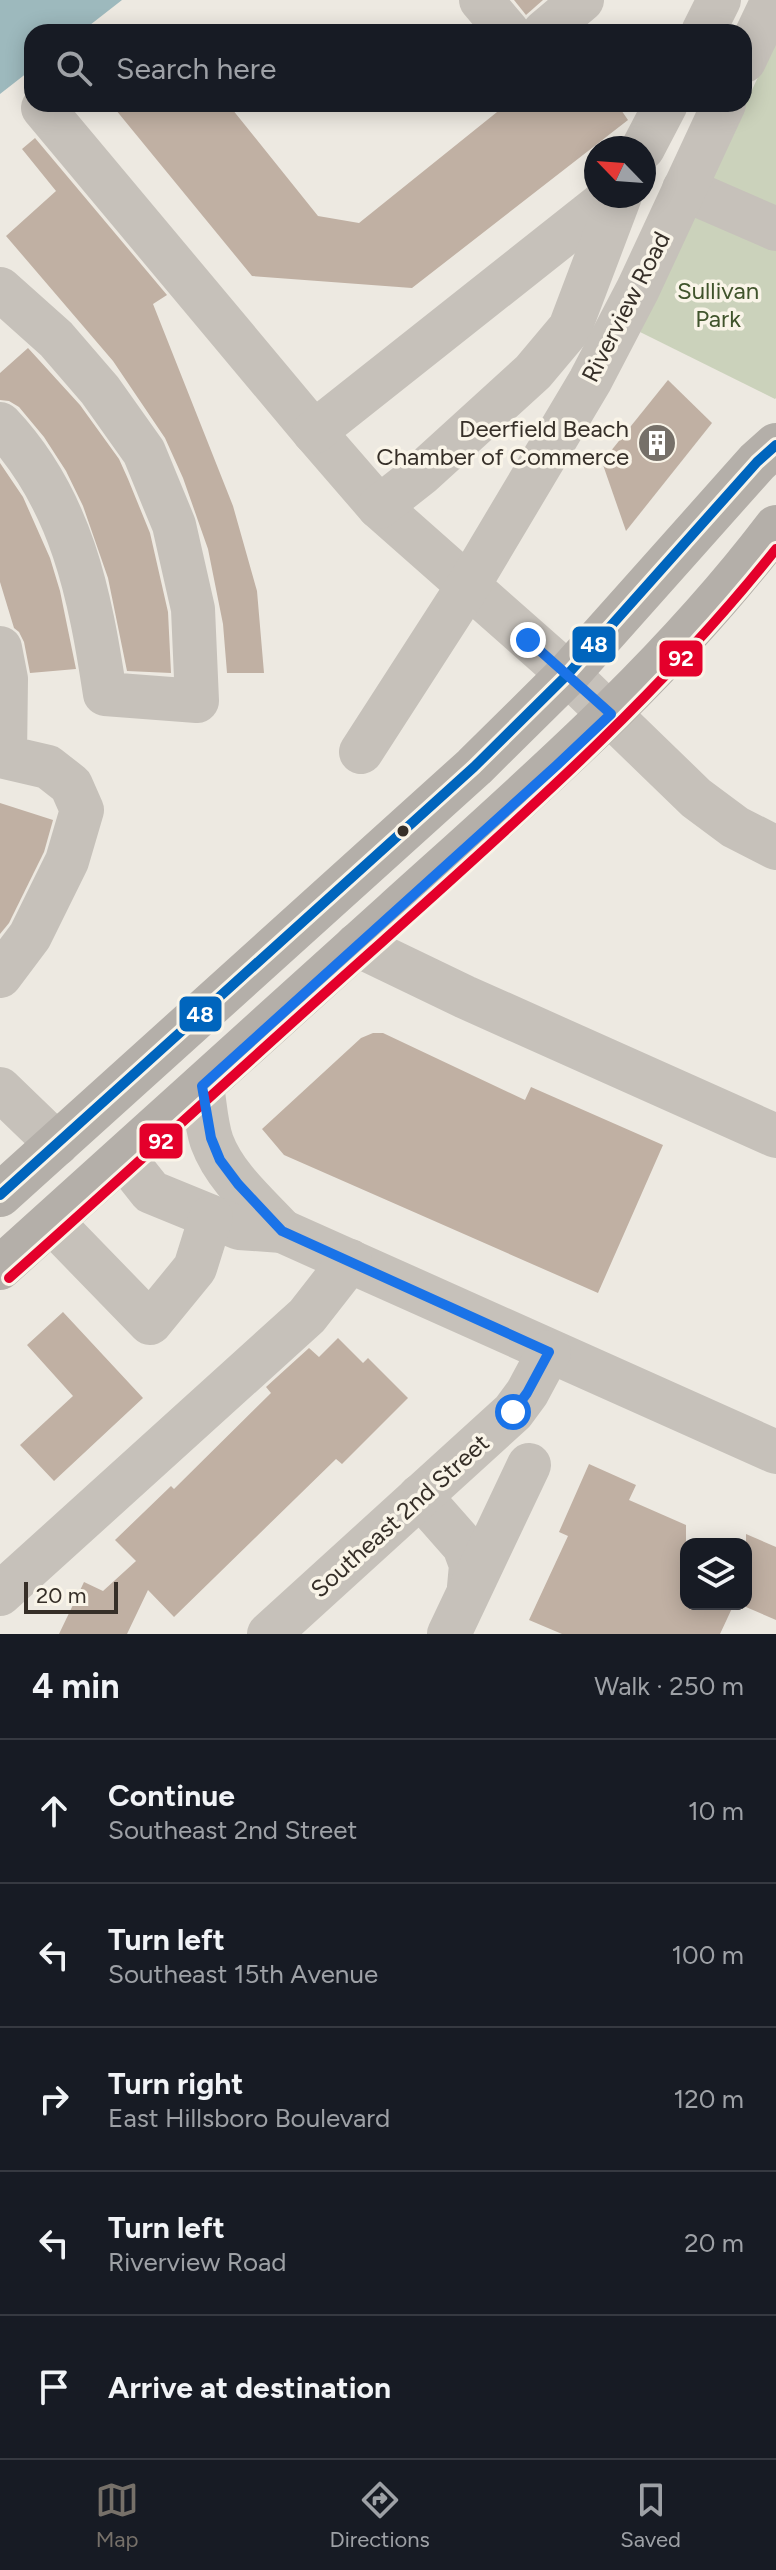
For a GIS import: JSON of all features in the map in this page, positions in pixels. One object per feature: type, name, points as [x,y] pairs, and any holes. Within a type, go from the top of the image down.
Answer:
[{"type":"main road","points":[[0,1195],[474,767],[568,674],[757,462],[776,445]]},
{"type":"main road","points":[[0,1268],[611,714],[741,573],[776,527]]},
{"type":"main road","points":[[124,1158],[131,1118],[141,1091],[276,946]]},
{"type":"main road","points":[[0,1240],[53,1192],[65,1172],[57,1144]]},
{"type":"street","points":[[481,0],[501,24]]},
{"type":"street","points":[[554,24],[582,0]]},
{"type":"street","points":[[707,24],[719,0]]},
{"type":"street","points":[[752,43],[771,1]]},
{"type":"street","points":[[46,112],[379,507],[568,674],[696,798],[735,827],[776,848]]},
{"type":"street","points":[[649,136],[662,112]]},
{"type":"street","name":"Riverview Road","points":[[361,752],[468,586],[590,381],[638,289],[720,112]]},
{"type":"street","points":[[684,189],[776,229]]},
{"type":"street","points":[[314,432],[597,208]]},
{"type":"street","points":[[379,507],[421,474],[533,372],[570,328],[615,208]]},
{"type":"street","points":[[0,289],[56,339],[100,390],[144,452],[174,525],[193,609],[197,701],[105,694],[92,611],[74,550],[52,495],[15,440],[0,424]]},
{"type":"street","points":[[0,648],[6,679],[2,763],[48,767],[71,785],[82,810],[67,861],[30,936],[0,976]]},
{"type":"street","points":[[357,945],[465,997],[776,1136]]},
{"type":"street","points":[[202,1086],[211,1138],[220,1160],[282,1231]]},
{"type":"street","points":[[0,1089],[57,1144]]},
{"type":"street","points":[[124,1158],[151,1192],[239,1228],[282,1231],[776,1452]]},
{"type":"street","points":[[52,1222],[150,1323],[195,1268],[211,1217]]},
{"type":"street","points":[[0,1594],[307,1316],[350,1261]]},
{"type":"street","name":"Southeast 2nd Street","points":[[269,1634],[513,1412],[549,1352]]},
{"type":"street","points":[[449,1634],[529,1465]]},
{"type":"street","points":[[420,1496],[464,1546],[471,1565],[469,1587]]},
{"type":"green space","name":"Sullivan Park","points":[[776,38],[775,399],[640,332],[742,112],[752,112],[752,90]]},
{"type":"water","points":[[0,0],[122,0],[91,24],[24,24],[24,75],[0,94]]},
{"type":"building","points":[[514,0],[543,0],[526,15]]},
{"type":"building","points":[[118,112],[234,112],[318,216],[359,223],[497,112],[622,112],[628,120],[607,136],[584,136],[584,154],[412,288],[252,276]]},
{"type":"building","points":[[35,138],[167,295],[153,304],[233,506],[257,591],[264,673],[227,673],[223,624],[208,549],[165,438],[113,361],[6,236],[56,191],[22,149]]},
{"type":"building","points":[[28,348],[80,405],[119,459],[128,479],[150,533],[168,612],[171,673],[127,671],[108,578],[83,506],[66,471],[44,437],[19,407],[0,400],[0,373]]},
{"type":"building","name":"Deerfield Beach Chamber of Commerce","points":[[668,380],[712,423],[626,531],[602,462]]},
{"type":"building","points":[[0,463],[23,497],[50,558],[76,669],[30,673],[24,642],[14,628],[0,582]]},
{"type":"building","points":[[0,803],[53,820],[44,852],[9,923],[0,934]]},
{"type":"building","points":[[383,1033],[525,1100],[531,1087],[663,1145],[598,1293],[284,1155],[262,1129],[361,1038]]},
{"type":"building","points":[[63,1312],[143,1398],[54,1481],[20,1445],[73,1396],[27,1345]]},
{"type":"building","points":[[338,1338],[363,1363],[368,1358],[408,1398],[342,1464],[336,1459],[174,1617],[148,1590],[127,1634],[59,1634],[84,1582],[103,1591],[136,1561],[115,1540],[171,1486],[174,1489],[271,1393],[266,1387],[309,1348],[319,1357]]},
{"type":"building","points":[[589,1464],[636,1485],[629,1500],[686,1525],[686,1538],[680,1538],[680,1610],[731,1610],[720,1634],[562,1634],[529,1620],[568,1536],[559,1532]]},
{"type":"building","points":[[746,1534],[776,1547],[776,1620],[752,1610],[752,1538],[746,1538]]},
{"type":"transit line","name":"48","points":[[0,1195],[474,767],[568,674],[757,462],[776,445]]},
{"type":"transit line","name":"92","points":[[9,1278],[587,754],[685,655],[776,549]]},
{"type":"place","name":"Deerfield Beach Chamber of Commerce","points":[[657,443]]},
{"type":"route","points":[[513,1412],[549,1352],[282,1231],[220,1160],[211,1138],[202,1086],[611,714],[528,640]]}]
